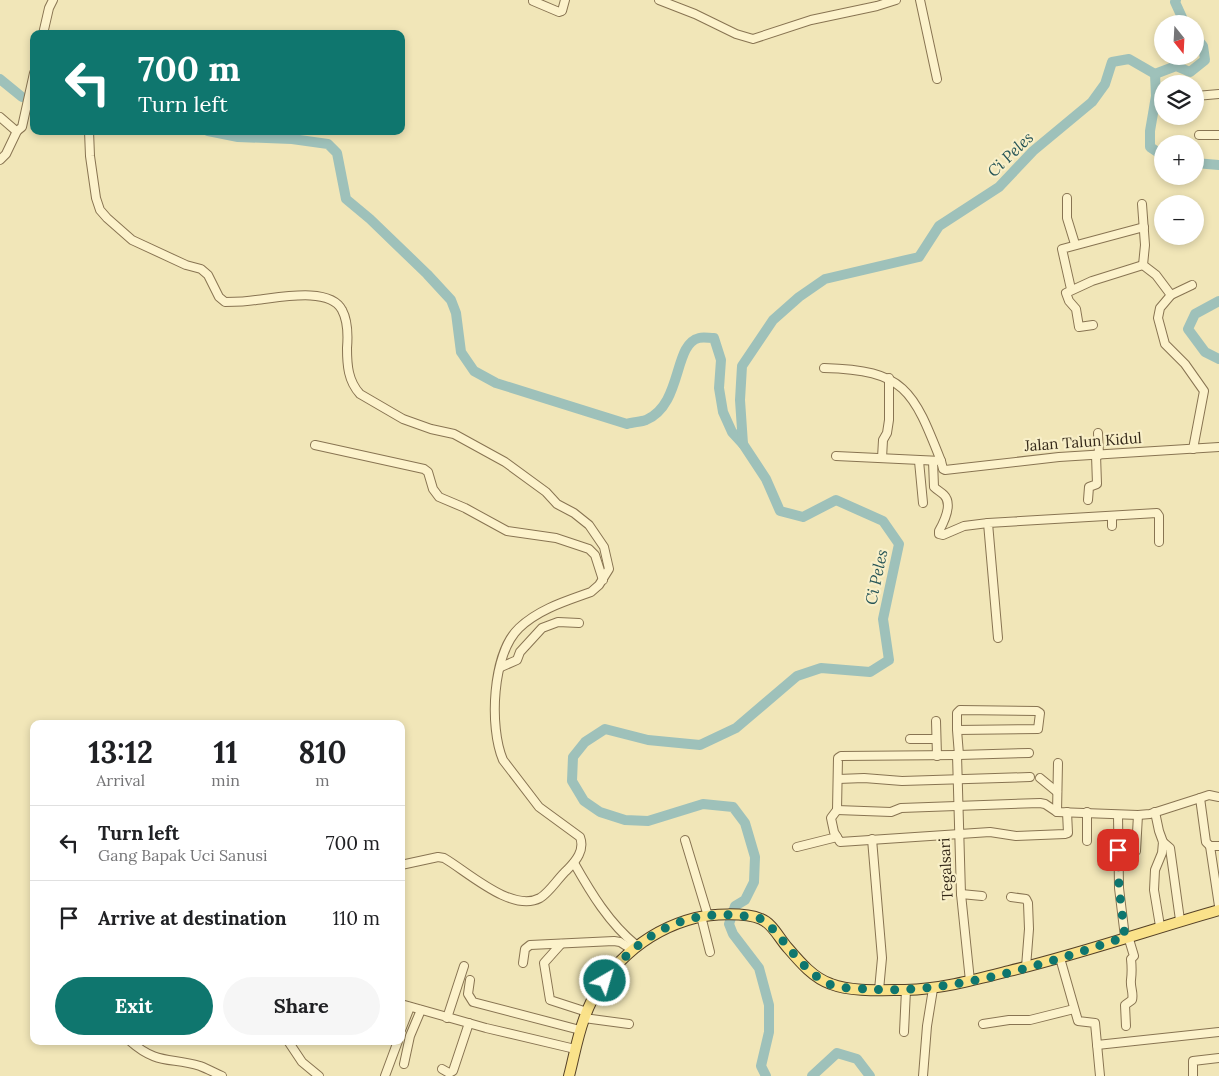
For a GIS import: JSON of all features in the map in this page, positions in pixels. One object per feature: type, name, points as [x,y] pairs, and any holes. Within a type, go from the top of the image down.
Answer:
[{"type":"main road","points":[[568,1076],[580,1030],[586,1015],[612,972],[634,947],[668,927],[709,916],[746,916],[765,921],[806,968],[818,978],[832,985],[879,990],[906,990],[933,989],[1026,967],[1219,910]]},
{"type":"street","points":[[43,30],[53,0]]},
{"type":"street","points":[[533,1],[559,12],[562,11],[565,0]]},
{"type":"street","points":[[659,0],[695,14],[736,34],[753,39],[811,20],[896,0]]},
{"type":"street","points":[[920,0],[930,38],[937,79]]},
{"type":"street","points":[[0,160],[6,154],[17,130],[22,127],[29,111],[30,87]]},
{"type":"street","points":[[1204,95],[1219,94]]},
{"type":"street","points":[[1,118],[17,130]]},
{"type":"street","points":[[1199,134],[1219,135]]},
{"type":"street","points":[[89,135],[96,198],[100,210],[106,218],[132,240],[186,265],[201,269],[208,275],[219,297],[225,302],[298,295],[320,297],[339,305],[345,320],[348,369],[355,388],[360,394],[403,419],[431,429],[454,434],[490,453],[546,492],[557,504],[582,519],[598,535],[604,547],[610,568],[603,580],[591,592],[549,608],[534,616],[512,635],[504,654],[494,712],[499,752],[512,775],[539,807],[580,837],[582,847],[574,863],[539,898],[523,902],[493,890],[444,858],[438,857],[405,864]]},
{"type":"street","points":[[1067,198],[1067,218],[1075,244]]},
{"type":"street","points":[[1142,204],[1144,227],[1142,265]]},
{"type":"street","points":[[1071,289],[1062,250],[1075,244],[1144,227]]},
{"type":"street","points":[[1092,325],[1079,327],[1076,309],[1066,294],[1071,289],[1109,274],[1142,265]]},
{"type":"street","points":[[1142,265],[1156,275],[1171,295]]},
{"type":"street","points":[[1192,285],[1171,295],[1160,308],[1158,318],[1165,344],[1185,364],[1204,393],[1193,450]]},
{"type":"street","points":[[824,368],[868,371],[889,378],[911,397],[920,411],[937,461],[934,487],[946,496],[948,502],[947,511],[938,531],[939,534],[943,535],[964,526],[988,523],[1157,513],[1159,516],[1159,542]]},
{"type":"street","points":[[882,458],[883,440],[887,433],[889,420],[889,378]]},
{"type":"street","points":[[1088,500],[1089,487],[1097,484],[1098,433]]},
{"type":"street","points":[[315,445],[424,469],[428,472],[433,489],[438,497],[464,508],[507,531],[556,538],[589,549],[595,555],[603,580]]},
{"type":"street","name":"Jalan Talun Kidul","points":[[937,461],[943,469],[950,469],[1098,455],[1219,448]]},
{"type":"street","points":[[836,456],[937,461]]},
{"type":"street","points":[[918,461],[923,504]]},
{"type":"street","points":[[1112,516],[1112,526]]},
{"type":"street","points":[[988,523],[998,638]]},
{"type":"street","points":[[501,668],[517,660],[520,652],[542,628],[558,622],[579,623]]},
{"type":"street","points":[[960,710],[1036,711],[1041,716],[1038,729],[957,730],[957,713],[960,710]]},
{"type":"street","points":[[936,721],[937,756]]},
{"type":"street","name":"Tegalsari","points":[[957,730],[958,834],[961,894],[970,981]]},
{"type":"street","points":[[910,739],[936,739]]},
{"type":"street","points":[[1029,753],[937,756],[841,756],[838,758],[837,810],[831,818],[837,837],[840,842],[847,842],[990,832],[1016,836],[1067,834],[1067,812]]},
{"type":"street","points":[[1057,812],[1058,764]]},
{"type":"street","points":[[838,779],[958,780],[1030,777]]},
{"type":"street","points":[[1040,778],[1057,792]]},
{"type":"street","points":[[837,810],[891,812],[900,808],[1040,803],[1057,812],[1138,815],[1155,812],[1200,798],[1209,796],[1219,797]]},
{"type":"street","points":[[1200,798],[1206,842],[1210,846],[1219,906]]},
{"type":"street","points":[[1087,812],[1087,841]]},
{"type":"street","points":[[1155,812],[1159,831],[1164,842],[1170,848],[1180,920]]},
{"type":"street","points":[[1118,815],[1119,888],[1126,937],[1134,956],[1131,959],[1134,973],[1131,982],[1133,996],[1132,1000],[1125,1005],[1126,1026]]},
{"type":"street","points":[[1118,850],[1136,850],[1138,815]]},
{"type":"street","points":[[797,847],[837,837]]},
{"type":"street","points":[[686,840],[709,916],[710,952]]},
{"type":"street","points":[[872,840],[882,958],[879,990]]},
{"type":"street","points":[[1160,926],[1154,890],[1155,870],[1164,842]]},
{"type":"street","points":[[1210,846],[1219,846]]},
{"type":"street","points":[[574,863],[603,910],[634,947]]},
{"type":"street","points":[[961,894],[982,896]]},
{"type":"street","points":[[1011,897],[1026,899],[1028,902],[1029,929],[1026,967]]},
{"type":"street","points":[[523,963],[525,949],[530,945],[614,941],[634,947]]},
{"type":"street","points":[[561,944],[544,963],[550,1000],[586,1015],[630,1024]]},
{"type":"street","points":[[1060,958],[1079,1022],[1094,1022],[1100,1076]]},
{"type":"street","points":[[447,1018],[464,966]]},
{"type":"street","points":[[470,980],[468,994],[473,1002],[580,1030]]},
{"type":"street","points":[[922,1076],[933,989]]},
{"type":"street","points":[[904,1032],[906,990]]},
{"type":"street","points":[[405,1005],[447,1018],[575,1049]]},
{"type":"street","points":[[405,1020],[410,1007]]},
{"type":"street","points":[[983,1024],[1009,1020],[1030,1020],[1074,1009]]},
{"type":"street","points":[[404,1064],[410,1036],[421,1010]]},
{"type":"street","points":[[442,1070],[449,1073],[453,1071],[469,1023]]},
{"type":"street","points":[[1096,1045],[1219,1032]]},
{"type":"street","points":[[135,1045],[153,1057],[200,1066],[222,1076]]},
{"type":"street","points":[[291,1045],[302,1062],[319,1076]]},
{"type":"street","points":[[385,1076],[397,1045]]},
{"type":"street","points":[[1193,1076],[1193,1061],[1219,1058]]},
{"type":"waterway","points":[[1176,0],[1175,2],[1181,15]]},
{"type":"waterway","points":[[1204,53],[1204,61]]},
{"type":"waterway","name":"Ci Peles","points":[[766,1076],[761,1066],[769,1032],[769,1005],[759,968],[733,934],[729,924],[735,906],[745,900],[754,882],[755,857],[745,823],[733,807],[703,804],[648,821],[625,820],[600,812],[584,801],[572,781],[573,757],[585,742],[605,729],[648,740],[700,745],[736,728],[797,676],[821,668],[870,672],[889,660],[883,619],[899,544],[883,521],[836,500],[803,517],[780,511],[766,479],[743,444],[740,400],[742,366],[773,320],[799,297],[825,279],[919,257],[939,226],[999,187],[1033,151],[1092,102],[1105,84],[1112,62],[1129,59],[1155,74],[1156,96],[1150,131],[1150,147],[1154,150]]},
{"type":"waterway","points":[[1155,74],[1176,66],[1190,72],[1199,65]]},
{"type":"waterway","points":[[0,79],[22,97],[30,99]]},
{"type":"waterway","points":[[228,135],[292,139],[328,144],[337,153],[346,199],[370,219],[451,300],[456,313],[461,352],[474,371],[496,383],[627,424],[642,421],[658,412],[666,401],[685,351],[691,343],[699,338],[714,338],[721,360],[719,388],[723,412],[732,432],[743,444]]},
{"type":"waterway","name":"Ci Peles","points":[[1204,164],[1219,165]]},
{"type":"waterway","name":"Ci Peles","points":[[1219,301],[1195,314],[1188,329],[1205,352],[1219,359]]},
{"type":"waterway","name":"Ci Peles","points":[[812,1076],[837,1053],[857,1059],[870,1076]]},
{"type":"route","points":[[605,981],[636,945],[668,927],[686,920],[701,916],[717,915],[746,916],[765,921],[806,968],[818,978],[832,985],[849,988],[879,990],[933,989],[1026,967],[1094,948],[1125,937],[1119,888],[1118,850]]}]
